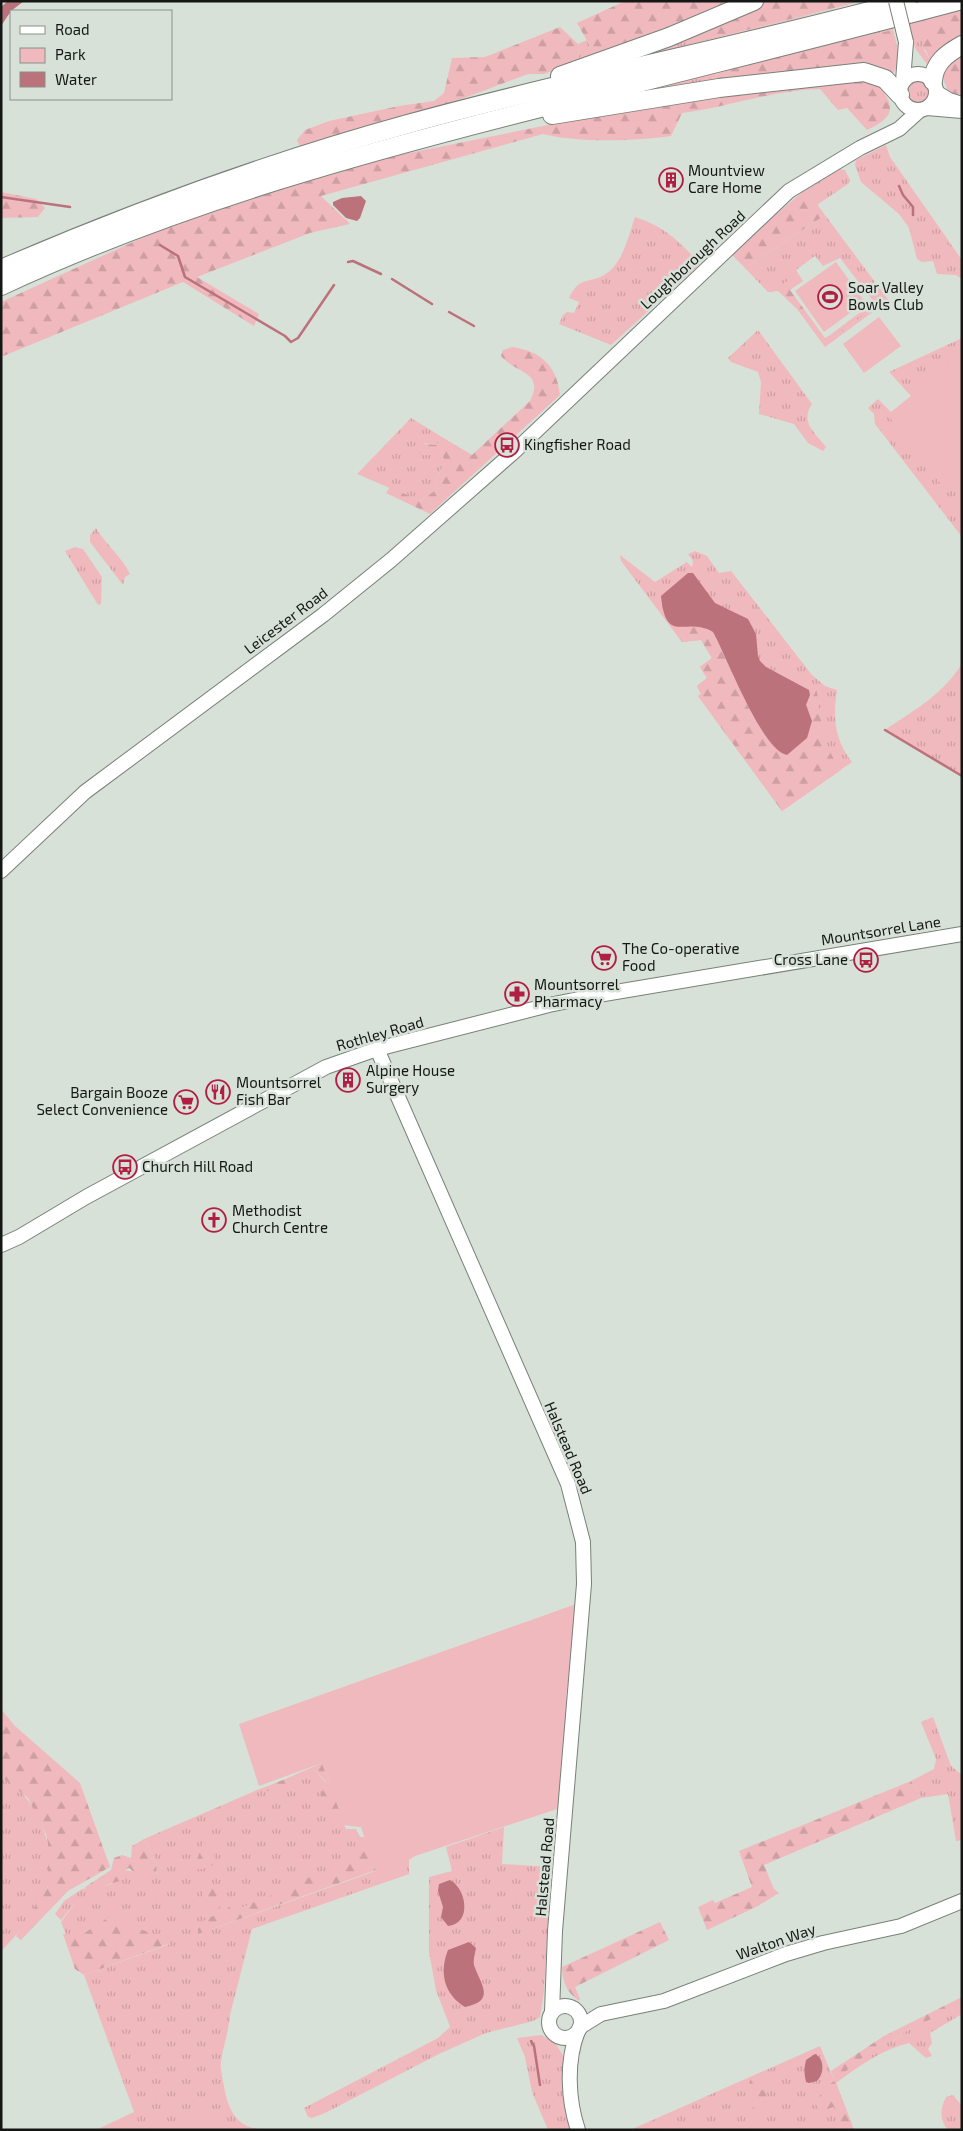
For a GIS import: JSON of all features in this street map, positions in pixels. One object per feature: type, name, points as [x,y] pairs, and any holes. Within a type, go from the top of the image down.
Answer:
[{"type":"highway","points":[[1,269],[90,230],[323,157],[411,123],[585,67],[678,33],[754,1]]},
{"type":"highway","points":[[411,123],[907,1]]},
{"type":"highway","points":[[428,136],[958,1]]},
{"type":"highway","points":[[930,82],[940,60],[962,45]]},
{"type":"highway","points":[[323,157],[428,136],[719,88],[864,72],[885,79],[902,92]]},
{"type":"highway","points":[[1,286],[98,244],[276,172]]},
{"type":"street","points":[[896,1],[906,42],[930,82],[949,100],[962,104]]},
{"type":"street","name":"Loughborough Road","points":[[882,136],[900,113],[906,42]]},
{"type":"street","points":[[930,82],[911,75],[902,92],[910,108],[962,111]]},
{"type":"street","points":[[923,109],[934,101],[930,82]]},
{"type":"street","name":"Loughborough Road","points":[[583,386],[789,192],[882,136],[899,129],[923,109]]},
{"type":"street","name":"Leicester Road","points":[[1,871],[85,792],[323,615],[391,560],[516,450],[583,386]]},
{"type":"street","name":"Mountsorrel Lane","points":[[806,959],[962,934]]},
{"type":"street","name":"Rothley Road","points":[[1,1245],[19,1237],[95,1192],[326,1067],[377,1049],[558,1004],[806,959]]},
{"type":"street","name":"Halstead Road","points":[[377,1049],[568,1484],[583,1542],[584,1584],[555,1931],[552,2012]]},
{"type":"street","name":"Walton Way","points":[[574,2008],[601,2014],[664,2001],[786,1954],[822,1943],[902,1926],[962,1900]]},
{"type":"street","points":[[554,1980],[565,2000],[581,2018],[570,2059],[572,2094],[578,2130]]},
{"type":"street","points":[[570,2059],[550,2025],[552,2012],[561,2006],[574,2008]]},
{"type":"street","name":"Walton Way","points":[[579,2030],[601,2014]]},
{"type":"street","points":[[557,2036],[571,2037],[579,2030]]},
{"type":"green space","points":[[625,1],[739,1],[592,58],[589,44],[577,23]]},
{"type":"green space","points":[[759,1],[862,1],[687,45],[684,34]]},
{"type":"green space","points":[[864,1],[611,67],[684,32],[688,45]]},
{"type":"green space","points":[[962,7],[962,13],[954,16],[924,50],[931,61],[929,67],[915,48],[907,21]]},
{"type":"green space","points":[[962,13],[962,40],[931,61],[922,39],[925,24]]},
{"type":"green space","points":[[892,26],[893,30],[783,54],[716,74],[717,81],[610,99],[680,77]]},
{"type":"green space","points":[[560,27],[578,44],[579,62],[544,74],[528,74],[459,100],[301,149],[297,140],[305,130],[329,121],[399,106],[434,101],[444,93],[452,58],[485,57]]},
{"type":"green space","points":[[893,30],[898,60],[895,71],[891,76],[716,81],[716,75],[721,72],[783,54]]},
{"type":"green space","points":[[587,40],[592,58],[579,62],[578,44]]},
{"type":"green space","points":[[962,55],[962,95],[948,92],[942,74],[948,65]]},
{"type":"green space","points":[[862,80],[884,87],[884,92],[890,104],[886,118],[867,130],[847,108],[838,110],[820,89],[785,92],[682,113],[671,136],[590,140],[543,134],[321,196],[350,224],[310,233],[197,277],[259,314],[254,326],[183,282],[1,357],[1,302],[201,211],[324,170],[623,110],[720,94]]},
{"type":"green space","points":[[917,80],[926,83],[929,92],[926,101],[917,104],[908,101],[905,92],[908,83]]},
{"type":"green space","points":[[886,145],[890,157],[962,260],[962,279],[956,275],[937,274],[933,261],[922,262],[917,259],[909,228],[899,214],[861,182],[855,165],[856,160]]},
{"type":"green space","points":[[840,169],[845,170],[850,180],[848,184],[817,205],[806,189]]},
{"type":"green space","points":[[806,189],[825,215],[745,268],[730,253]]},
{"type":"green space","points":[[1,192],[36,199],[45,208],[38,217],[1,218]]},
{"type":"green space","points":[[825,215],[887,298],[835,337],[830,335],[874,302],[840,258],[823,266],[815,256],[796,270],[803,281],[790,290],[790,286],[778,287],[778,291],[768,292],[745,268]]},
{"type":"green space","points":[[635,217],[663,230],[700,264],[611,345],[559,324],[563,315],[567,312],[574,313],[579,302],[569,298],[577,286],[601,277],[613,268],[625,247]]},
{"type":"green space","points":[[946,242],[956,255],[946,262],[936,249]]},
{"type":"green space","name":"Soar Valley Bowls Club","points":[[836,262],[865,302],[824,332],[795,291]]},
{"type":"green space","points":[[795,276],[798,280],[790,286],[790,290],[825,338],[830,335],[835,337],[887,298],[889,300],[825,347],[797,309],[778,291],[778,287]]},
{"type":"green space","points":[[879,317],[901,346],[864,373],[843,344]]},
{"type":"green space","points":[[758,330],[812,404],[807,416],[808,422],[813,432],[826,447],[823,451],[808,443],[794,424],[759,414],[761,382],[758,372],[731,362],[728,358]]},
{"type":"green space","points":[[962,338],[962,537],[875,424],[874,414],[868,408],[878,399],[891,412],[911,396],[889,372]]},
{"type":"green space","points":[[512,347],[531,352],[545,361],[555,375],[560,395],[430,514],[386,493],[390,487],[420,501],[439,488],[435,481],[444,464],[444,458],[439,455],[421,455],[417,449],[418,443],[435,445],[442,441],[442,437],[472,455],[530,401],[534,391],[534,384],[531,378],[501,356],[503,350]]},
{"type":"green space","points":[[962,356],[962,474],[944,488],[888,415]]},
{"type":"green space","points":[[411,418],[442,437],[442,441],[435,445],[423,443],[444,458],[444,464],[435,481],[439,488],[420,501],[357,474]]},
{"type":"green space","points":[[96,528],[123,562],[130,574],[125,577],[123,585],[90,542],[90,535]]},
{"type":"green space","points":[[75,547],[83,549],[102,577],[101,604],[98,605],[65,551]]},
{"type":"green space","points":[[695,551],[707,556],[719,573],[731,571],[812,675],[825,686],[837,690],[836,728],[842,745],[852,762],[782,811],[698,696],[701,694],[697,686],[707,678],[700,667],[712,658],[701,640],[682,642],[621,561],[620,555],[655,582],[687,562],[692,567],[693,561],[688,554]]},
{"type":"green space","points":[[669,623],[672,625],[694,626],[713,632],[748,706],[780,754],[809,733],[809,714],[806,705],[816,689],[825,737],[830,751],[841,770],[782,811],[698,696],[701,694],[697,686],[707,678],[700,667],[712,658],[701,640],[682,642]]},
{"type":"green space","points":[[962,663],[962,776],[885,730],[937,693],[955,674]]},
{"type":"green space","points":[[579,1603],[566,1697],[571,1696],[560,1808],[415,1856],[393,1870],[377,1874],[361,1827],[344,1824],[322,1763],[259,1786],[239,1724]]},
{"type":"green space","points":[[1,1709],[15,1726],[80,1783],[110,1867],[68,1891],[21,1940],[16,1936],[48,1887],[48,1844],[46,1834],[28,1798],[3,1778],[1,1774]]},
{"type":"green space","points":[[933,1717],[951,1766],[962,1775],[962,1840],[956,1841],[948,1794],[921,1798],[911,1781],[934,1769],[936,1759],[921,1722]]},
{"type":"green space","points":[[322,1763],[330,1785],[361,1827],[332,1824],[327,1807],[322,1808],[318,1803],[326,1782],[314,1769],[309,1771],[296,1788],[269,1791],[262,1789]]},
{"type":"green space","points":[[314,1769],[326,1783],[346,1829],[356,1829],[373,1862],[207,1931],[409,1859],[409,1874],[252,1929],[230,2015],[221,2067],[227,2099],[234,2114],[245,2125],[263,2129],[96,2130],[134,2112],[84,1975],[170,1944],[66,1935],[61,1922],[76,1902],[61,1920],[55,1914],[64,1901],[82,1889],[112,1884],[125,1870],[157,1876],[156,1861],[144,1839],[257,1790]]},
{"type":"green space","points":[[1,1774],[3,1778],[26,1798],[35,1810],[47,1839],[50,1870],[46,1892],[41,1901],[21,1929],[1,1951]]},
{"type":"green space","points":[[911,1781],[921,1798],[764,1865],[774,1889],[779,1893],[758,1906],[707,1930],[698,1907],[713,1900],[715,1903],[752,1887],[739,1851]]},
{"type":"green space","points":[[504,1827],[502,1864],[551,1867],[544,1991],[540,2017],[533,2021],[486,2033],[441,2053],[325,2113],[312,2118],[308,2117],[304,2108],[438,2038],[450,2027],[436,1990],[429,1952],[429,1877],[452,1871],[446,1847]]},
{"type":"green space","points":[[364,1833],[393,1870],[377,1874],[376,1870],[198,1934],[198,1929],[206,1918],[225,1911],[233,1901],[242,1907],[287,1889],[301,1879],[328,1873],[358,1860],[359,1837],[365,1837]]},
{"type":"green space","points":[[144,1839],[156,1861],[157,1877],[137,1875],[129,1868],[125,1870],[120,1881],[87,1890],[85,1887],[111,1870],[114,1858],[122,1855],[131,1858],[132,1846]]},
{"type":"green space","points":[[204,1842],[218,1863],[203,1869],[193,1869]]},
{"type":"green space","points":[[207,1882],[219,1889],[222,1899],[219,1908],[206,1912],[202,1898]]},
{"type":"green space","points":[[112,1915],[171,1943],[84,1975],[75,1969],[63,1934],[83,1934]]},
{"type":"green space","points":[[660,1922],[669,1940],[575,1987],[580,1999],[579,2001],[571,1994],[564,1982],[562,1967]]},
{"type":"green space","points":[[962,1997],[962,2002],[936,2017],[912,2027],[894,2040],[877,2046],[835,2080],[854,2130],[839,2130],[841,2127],[838,2111],[833,2107],[821,2112],[815,2103],[825,2088],[834,2081],[831,2071],[884,2036]]},
{"type":"green space","points":[[962,2002],[962,2014],[930,2033],[932,2043],[928,2049],[932,2056],[926,2058],[909,2043],[880,2054],[836,2083],[854,2130],[630,2130],[820,2046],[834,2080],[877,2046],[894,2040],[912,2027]]},
{"type":"green space","points":[[541,2035],[555,2042],[563,2056],[569,2130],[548,2130],[532,2092],[525,2057],[517,2038]]},
{"type":"green space","points":[[757,2074],[764,2080],[761,2090],[765,2090],[770,2104],[758,2110],[752,2107],[751,2101],[754,2093],[749,2088],[750,2080]]},
{"type":"green space","points":[[953,2095],[962,2106],[962,2130],[948,2130],[943,2122],[942,2110],[946,2097]]},
{"type":"green space","points":[[210,2108],[220,2130],[175,2130],[173,2125]]},
{"type":"water","points":[[8,1],[24,1],[10,10],[1,26],[1,7]]},
{"type":"water","points":[[361,196],[366,201],[360,218],[357,221],[346,218],[333,205],[333,202],[342,198]]},
{"type":"water","points":[[688,573],[693,573],[715,603],[748,619],[756,634],[758,656],[766,667],[809,690],[810,695],[806,705],[812,721],[807,738],[787,755],[777,750],[756,720],[713,632],[703,628],[678,627],[672,625],[667,620],[661,596]]},
{"type":"water","points":[[450,1880],[456,1884],[463,1898],[464,1913],[456,1924],[448,1926],[441,1917],[443,1907],[438,1891],[439,1884]]},
{"type":"water","points":[[469,1942],[476,1948],[474,1966],[484,1992],[480,2001],[465,2007],[452,1996],[448,1989],[445,1982],[444,1967],[448,1950]]},
{"type":"water","points":[[815,2054],[821,2059],[822,2071],[817,2081],[809,2083],[805,2079],[805,2063],[806,2060]]},
{"type":"waterway","points":[[899,186],[903,195],[913,207],[913,215]]},
{"type":"waterway","points":[[1,197],[70,207]]},
{"type":"waterway","points":[[160,245],[178,256],[185,277],[285,336],[291,342],[298,338],[334,285]]},
{"type":"waterway","points":[[348,262],[353,261],[381,274]]},
{"type":"waterway","points":[[392,279],[432,304]]},
{"type":"waterway","points":[[449,312],[474,326]]},
{"type":"waterway","points":[[885,730],[962,776]]},
{"type":"waterway","points":[[531,2041],[534,2046],[540,2085]]},
{"type":"place","name":"Mountview Care Home","points":[[671,180]]},
{"type":"place","name":"Soar Valley Bowls Club","points":[[830,297]]},
{"type":"place","name":"Kingfisher Road","points":[[507,445]]},
{"type":"place","name":"The Co-operative Food","points":[[604,958]]},
{"type":"place","name":"Cross Lane","points":[[866,960]]},
{"type":"place","name":"Mountsorrel Pharmacy","points":[[517,994]]},
{"type":"place","name":"Alpine House Surgery","points":[[348,1080]]},
{"type":"place","name":"Mountsorrel Fish Bar","points":[[218,1092]]},
{"type":"place","name":"Bargain Booze Select Convenience","points":[[186,1102]]},
{"type":"place","name":"Church Hill Road","points":[[125,1167]]},
{"type":"place","name":"Methodist Church Centre","points":[[214,1220]]}]
